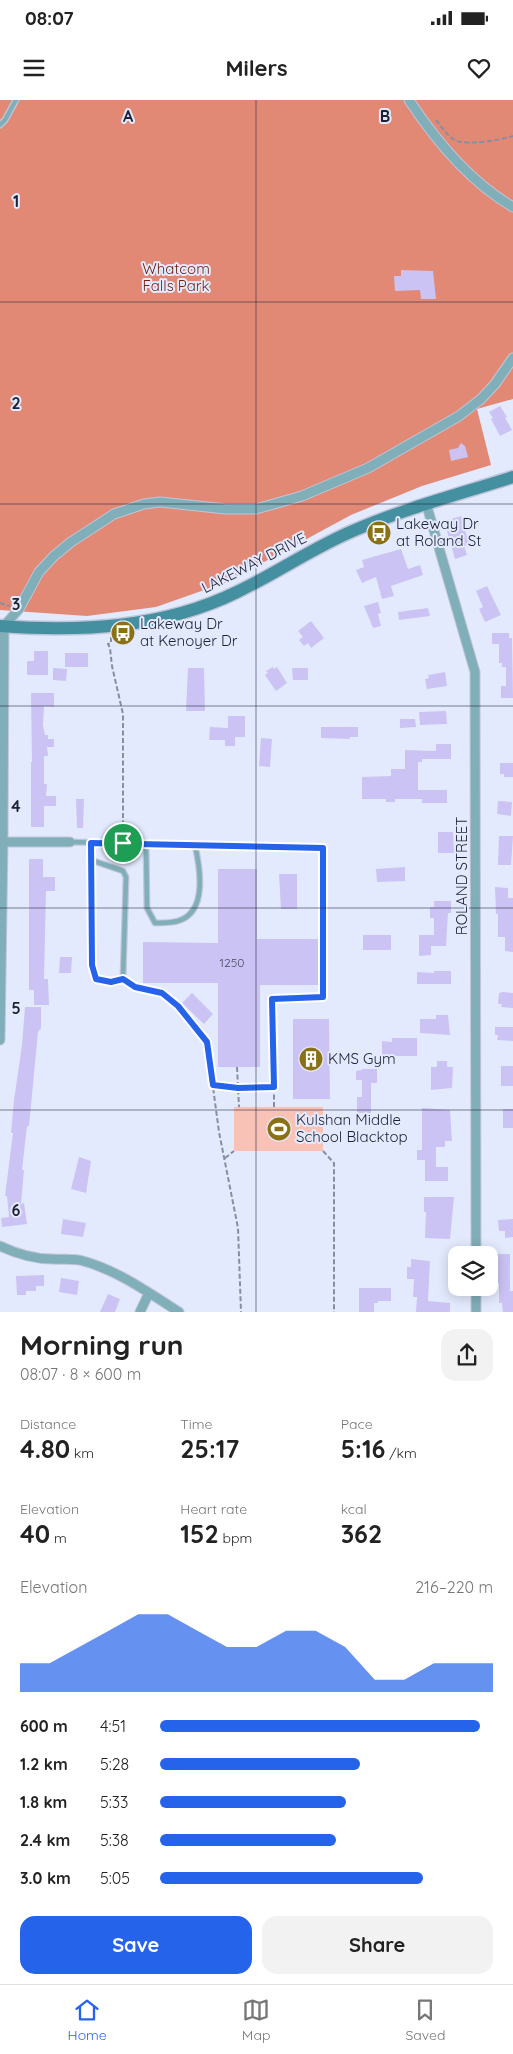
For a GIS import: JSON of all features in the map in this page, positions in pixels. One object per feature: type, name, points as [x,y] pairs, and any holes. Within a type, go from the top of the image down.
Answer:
[{"type":"main road","name":"LAKEWAY DRIVE","points":[[2,626],[95,628],[166,618],[237,592],[354,530],[426,503],[513,477]]},
{"type":"street","points":[[409,100],[420,117],[462,167],[481,184],[513,207]]},
{"type":"street","points":[[0,1040],[4,842],[2,626],[19,609],[31,584],[50,560],[71,542],[114,514],[144,504],[160,502],[226,509],[256,509],[302,496],[368,468],[458,416],[481,399],[495,384],[513,358]]},
{"type":"street","name":"ROLAND STREET","points":[[426,503],[475,672],[476,1246]]},
{"type":"street","points":[[4,842],[70,842]]},
{"type":"street","points":[[0,1246],[20,1255],[50,1259],[81,1260],[97,1266],[149,1293],[179,1312]]},
{"type":"street","points":[[140,1312],[149,1293]]},
{"type":"street","points":[[476,1296],[476,1312]]},
{"type":"lane","points":[[0,125],[5,120],[16,100]]},
{"type":"lane","points":[[70,842],[323,848],[323,997]]},
{"type":"lane","points":[[91,843],[91,860],[92,965],[96,979],[111,982],[123,979],[126,877],[123,871],[91,860]]},
{"type":"lane","points":[[146,844],[147,908],[155,923],[180,921],[196,906],[199,896],[199,873],[195,846]]},
{"type":"path","points":[[434,119],[452,139],[457,141],[485,141],[513,136]]},
{"type":"path","points":[[0,604],[10,604],[10,608]]},
{"type":"path","points":[[111,637],[111,643],[108,644],[123,714],[123,843]]},
{"type":"path","points":[[123,979],[135,987],[162,993],[178,1006],[207,1042],[238,1228],[241,1312]]},
{"type":"path","points":[[274,1107],[272,999],[323,997]]},
{"type":"path","points":[[236,1067],[238,1107]]},
{"type":"path","points":[[213,1085],[238,1088],[274,1087]]},
{"type":"path","points":[[225,1158],[234,1150]]},
{"type":"path","points":[[323,1150],[334,1163],[334,1312]]},
{"type":"shaded area","name":"Kulshan Middle School Blacktop","points":[[234,1107],[323,1107],[323,1151],[234,1151]]},
{"type":"green space","name":"Whatcom Falls Park","points":[[0,100],[513,100],[513,399],[477,409],[491,465],[422,486],[351,515],[227,582],[156,607],[87,616],[0,610]]},
{"type":"building","points":[[401,270],[433,271],[436,299],[421,299],[420,290],[395,291],[394,276],[401,276]]},
{"type":"building","points":[[500,406],[512,430],[500,436],[489,412]]},
{"type":"building","points":[[461,443],[465,446],[468,457],[451,461],[449,450],[458,448]]},
{"type":"building","points":[[461,516],[469,544],[464,546],[467,555],[455,559],[445,524],[448,520]]},
{"type":"building","points":[[401,549],[408,569],[420,565],[423,575],[391,586],[394,596],[382,599],[376,577],[362,583],[356,570],[364,567],[362,560]]},
{"type":"building","points":[[487,586],[501,615],[485,622],[479,609],[483,607],[476,591]]},
{"type":"building","points":[[378,602],[381,613],[378,614],[381,626],[373,628],[364,606]]},
{"type":"building","points":[[428,608],[430,616],[399,620],[398,612]]},
{"type":"building","points":[[311,621],[324,638],[311,648],[308,643],[304,646],[299,640],[303,637],[298,631]]},
{"type":"building","points":[[492,633],[509,633],[509,638],[512,638],[513,698],[501,698],[501,686],[506,686],[506,667],[502,667],[502,663],[499,663],[499,644],[492,644]]},
{"type":"building","points":[[34,651],[48,651],[48,675],[27,675],[27,661],[34,661]]},
{"type":"building","points":[[65,653],[88,653],[88,667],[65,667]]},
{"type":"building","points":[[273,667],[274,669],[277,667],[287,683],[276,691],[265,675],[268,673],[266,671]]},
{"type":"building","points":[[53,668],[67,669],[66,681],[53,680]]},
{"type":"building","points":[[188,668],[204,668],[205,711],[186,711]]},
{"type":"building","points":[[292,668],[308,668],[308,680],[293,680]]},
{"type":"building","points":[[445,672],[447,686],[427,689],[425,679],[429,678],[428,675]]},
{"type":"building","points":[[31,693],[54,693],[54,707],[44,706],[43,725],[45,735],[48,735],[48,739],[54,739],[54,747],[47,747],[48,756],[44,756],[44,784],[47,784],[46,796],[56,796],[56,806],[44,806],[44,827],[31,827]]},
{"type":"building","points":[[446,711],[447,724],[420,725],[419,712]]},
{"type":"building","points":[[228,716],[245,716],[245,737],[235,737],[235,746],[225,746],[225,740],[209,740],[210,727],[228,728]]},
{"type":"building","points":[[400,719],[415,719],[416,727],[400,728]]},
{"type":"building","points":[[321,727],[358,727],[358,737],[350,737],[350,739],[321,738]]},
{"type":"building","points":[[261,738],[272,739],[270,767],[259,766]]},
{"type":"building","points":[[436,744],[451,744],[451,759],[422,759],[422,762],[418,762],[418,790],[447,790],[447,803],[422,803],[422,799],[395,799],[395,802],[386,802],[386,799],[362,799],[362,777],[391,776],[391,769],[405,769],[405,750],[436,751]]},
{"type":"building","points":[[500,763],[513,763],[513,777],[504,777],[504,774],[500,774]]},
{"type":"building","points":[[76,799],[84,799],[83,828],[77,828]]},
{"type":"building","points":[[498,801],[512,802],[511,816],[497,814]]},
{"type":"building","points":[[438,832],[453,832],[454,853],[438,853]]},
{"type":"building","points":[[499,836],[513,836],[511,865],[498,865]]},
{"type":"building","points":[[29,859],[43,859],[43,877],[55,877],[55,891],[46,891],[44,979],[48,979],[49,1005],[34,1005],[34,990],[29,990]]},
{"type":"building","points":[[405,867],[405,881],[377,882],[376,869]]},
{"type":"building","points":[[218,869],[257,869],[257,939],[319,939],[319,985],[260,985],[260,1067],[218,1067],[218,983],[143,983],[143,942],[218,943]]},
{"type":"building","points":[[279,874],[297,874],[297,909],[281,909]]},
{"type":"building","points":[[495,887],[508,888],[508,898],[513,898],[513,952],[505,951],[505,937],[498,937]]},
{"type":"building","points":[[434,901],[451,901],[451,913],[448,913],[446,946],[431,946],[431,955],[419,956],[419,935],[434,935],[434,918],[430,918],[430,907],[434,907]]},
{"type":"building","points":[[363,935],[391,935],[391,950],[363,950]]},
{"type":"building","points":[[60,957],[72,957],[71,973],[59,973]]},
{"type":"building","points":[[434,971],[451,971],[451,984],[417,984],[417,972],[434,973]]},
{"type":"building","points":[[192,993],[213,1014],[204,1024],[182,1003]]},
{"type":"building","points":[[499,993],[513,993],[513,1008],[501,1007],[502,1004],[498,1004]]},
{"type":"building","points":[[25,1007],[41,1007],[41,1028],[38,1032],[29,1126],[27,1126],[22,1170],[24,1170],[21,1204],[24,1203],[27,1224],[2,1227],[1,1218],[9,1217],[7,1196],[5,1196]]},
{"type":"building","points":[[436,1015],[448,1015],[450,1035],[420,1033],[420,1019],[436,1019]]},
{"type":"building","name":"KMS Gym","points":[[293,1019],[329,1019],[330,1099],[293,1099]]},
{"type":"building","points":[[495,1027],[513,1027],[513,1041],[497,1040],[498,1035],[495,1035]]},
{"type":"building","points":[[392,1038],[417,1038],[417,1056],[382,1056],[382,1041],[392,1042]]},
{"type":"building","points":[[437,1061],[447,1061],[447,1067],[453,1067],[452,1088],[431,1090],[431,1067],[437,1067]]},
{"type":"building","points":[[501,1066],[513,1066],[513,1086],[501,1086]]},
{"type":"building","points":[[377,1069],[377,1083],[371,1083],[371,1113],[357,1113],[357,1097],[362,1097],[362,1080],[356,1080],[356,1071]]},
{"type":"building","points":[[422,1108],[450,1110],[452,1141],[445,1141],[445,1147],[436,1147],[436,1167],[448,1167],[448,1181],[425,1181],[425,1160],[417,1160],[417,1150],[422,1150]]},
{"type":"building","points":[[503,1109],[513,1109],[513,1128],[503,1128]]},
{"type":"building","points":[[79,1157],[91,1161],[86,1193],[71,1189]]},
{"type":"building","points":[[424,1197],[454,1197],[450,1239],[425,1238],[426,1212],[424,1212]]},
{"type":"building","points":[[63,1219],[86,1223],[83,1237],[61,1234]]},
{"type":"building","points":[[513,1219],[513,1237],[505,1238],[505,1231],[499,1231],[498,1220]]},
{"type":"building","points":[[498,1254],[510,1254],[510,1291],[513,1291],[513,1312],[503,1312],[502,1303],[499,1303]]},
{"type":"building","points":[[411,1259],[430,1261],[428,1301],[450,1303],[450,1312],[416,1312],[417,1297],[413,1297],[414,1279],[407,1279],[407,1267],[411,1267]]},
{"type":"building","points":[[44,1275],[44,1286],[36,1286],[36,1291],[26,1291],[26,1295],[17,1295],[16,1276]]},
{"type":"building","points":[[61,1278],[79,1281],[77,1295],[59,1292]]},
{"type":"building","points":[[359,1288],[391,1288],[391,1301],[378,1301],[378,1303],[374,1303],[374,1312],[359,1312]]},
{"type":"building","points":[[108,1294],[120,1299],[115,1312],[100,1312]]},
{"type":"place","name":"Lakeway Dr at Roland St","points":[[379,533]]},
{"type":"place","name":"Lakeway Dr at Kenoyer Dr","points":[[123,633]]},
{"type":"place","name":"KMS Gym","points":[[311,1059]]},
{"type":"place","name":"Kulshan Middle School Blacktop","points":[[279,1129]]},
{"type":"route","points":[[91,843],[123,843],[323,848],[323,997],[272,999],[274,1087],[238,1088],[213,1085],[207,1042],[178,1006],[162,993],[135,987],[123,979],[111,982],[96,979],[92,965],[91,843]]}]
